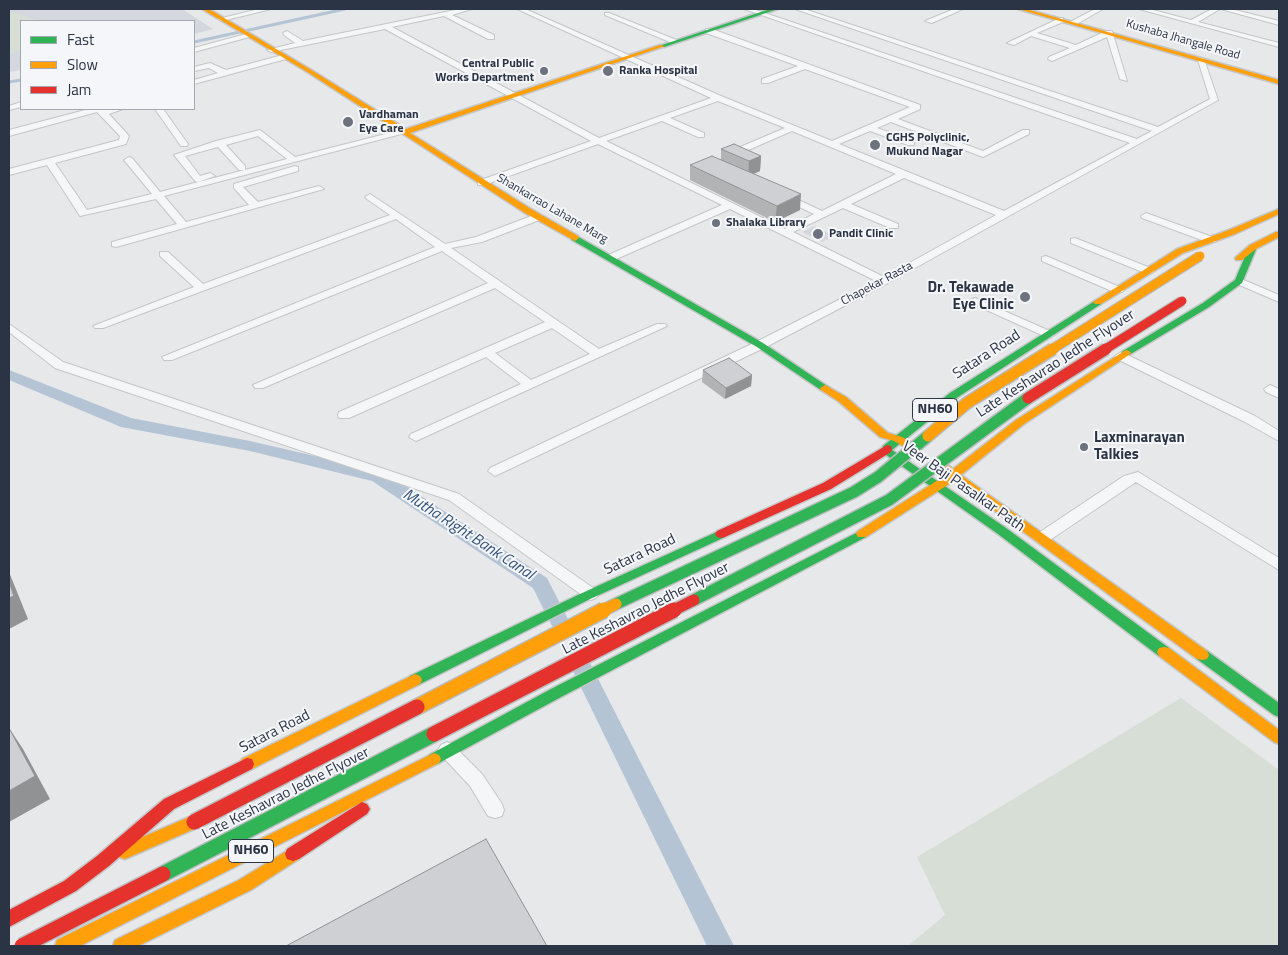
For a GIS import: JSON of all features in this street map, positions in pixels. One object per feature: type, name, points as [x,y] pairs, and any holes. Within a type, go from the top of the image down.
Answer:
[{"type":"main road","name":"Shankarrao Lahane Marg","points":[[205,9],[222,14],[235,22],[249,36],[405,132],[481,183],[760,345],[842,399],[884,434]]},
{"type":"main road","points":[[405,132],[775,9]]},
{"type":"main road","name":"Kushaba Jhangale Road","points":[[1021,9],[1279,82]]},
{"type":"main road","name":"Satara Road","points":[[9,919],[70,886],[103,861],[169,804],[317,728],[588,596],[826,486],[885,450],[954,395],[1180,252],[1279,211]]},
{"type":"main road","points":[[103,861],[194,822],[644,590],[854,492],[878,477],[968,403],[1200,256],[1232,232]]},
{"type":"main road","points":[[1230,265],[1253,247],[1279,234]]},
{"type":"main road","points":[[954,475],[1020,422],[1121,356],[1206,305],[1239,281],[1253,247]]},
{"type":"main road","name":"Late Keshavrao Jedhe Flyover","points":[[22,946],[889,500],[1008,411],[1186,298]]},
{"type":"main road","name":"Veer Baji Pasalkar Path","points":[[1279,711],[954,475],[898,439],[884,434],[885,450],[940,486],[1279,738]]},
{"type":"main road","name":"NH60","points":[[63,946],[444,754],[626,656],[883,524],[954,475]]},
{"type":"main road","points":[[121,946],[245,885],[332,830],[444,754]]},
{"type":"street","points":[[235,22],[268,9]]},
{"type":"street","points":[[271,50],[469,9]]},
{"type":"street","points":[[520,9],[718,98],[1004,215]]},
{"type":"street","points":[[747,9],[1137,142]]},
{"type":"street","points":[[798,9],[1160,130]]},
{"type":"street","points":[[929,21],[957,9]]},
{"type":"street","points":[[1011,43],[1100,9]]},
{"type":"street","points":[[1147,9],[1279,45]]},
{"type":"street","points":[[1192,22],[1217,9]]},
{"type":"street","points":[[1224,9],[1279,23]]},
{"type":"street","points":[[1250,15],[1262,9]]},
{"type":"street","points":[[616,12],[607,14],[675,42]]},
{"type":"street","points":[[445,14],[491,37]]},
{"type":"street","points":[[1235,34],[1264,19]]},
{"type":"street","points":[[384,26],[598,141],[679,176],[731,205],[884,281]]},
{"type":"street","points":[[709,31],[917,107],[833,144]]},
{"type":"street","points":[[287,33],[302,44]]},
{"type":"street","points":[[1052,59],[1109,33],[1124,79]]},
{"type":"street","points":[[1032,34],[1077,48]]},
{"type":"street","points":[[195,50],[249,36]]},
{"type":"street","points":[[195,82],[283,57]]},
{"type":"street","name":"Chapekar Rasta","points":[[494,471],[760,345],[884,281],[1214,100],[1200,59]]},
{"type":"street","points":[[195,69],[210,64],[225,73]]},
{"type":"street","points":[[765,81],[805,66]]},
{"type":"street","points":[[481,183],[718,98]]},
{"type":"street","points":[[9,133],[100,110],[125,136],[125,140],[112,146],[9,172]]},
{"type":"street","points":[[160,110],[184,144]]},
{"type":"street","points":[[662,118],[701,135]]},
{"type":"street","points":[[891,118],[984,154],[1026,132]]},
{"type":"street","points":[[717,160],[793,128]]},
{"type":"street","points":[[870,128],[911,143]]},
{"type":"street","points":[[50,162],[84,214],[405,132]]},
{"type":"street","points":[[260,133],[292,161],[242,168],[198,179],[179,157],[182,153],[260,133]]},
{"type":"street","points":[[219,143],[242,168]]},
{"type":"street","points":[[129,160],[184,225]]},
{"type":"street","points":[[255,205],[237,186],[292,161]]},
{"type":"street","points":[[786,232],[904,174]]},
{"type":"street","points":[[116,244],[319,189]]},
{"type":"street","points":[[774,192],[821,214]]},
{"type":"street","points":[[370,198],[441,248],[497,283],[598,354]]},
{"type":"street","points":[[843,204],[894,226]]},
{"type":"street","points":[[610,258],[731,205]]},
{"type":"street","points":[[465,241],[469,235],[528,211]]},
{"type":"street","points":[[99,326],[396,216]]},
{"type":"street","points":[[1146,216],[1211,240]]},
{"type":"street","points":[[168,357],[441,248],[465,241],[478,240],[538,217]]},
{"type":"street","points":[[1075,241],[1149,271]]},
{"type":"street","points":[[164,254],[201,288]]},
{"type":"street","points":[[1046,259],[1118,290]]},
{"type":"street","points":[[1239,281],[1279,299]]},
{"type":"street","points":[[259,385],[497,283]]},
{"type":"street","points":[[975,301],[1048,334]]},
{"type":"street","points":[[344,415],[553,322]]},
{"type":"street","points":[[416,436],[661,326]]},
{"type":"street","points":[[9,327],[59,365],[454,497],[588,596]]},
{"type":"street","points":[[487,352],[530,385]]},
{"type":"street","points":[[1121,356],[1250,419],[1279,437]]},
{"type":"street","points":[[1042,538],[1129,479],[1138,477],[1279,565]]},
{"type":"street","points":[[421,721],[444,754],[476,780],[495,810]]},
{"type":"shaded area","points":[[9,9],[182,9],[213,29],[195,34],[195,20],[20,20],[20,70],[9,72]]},
{"type":"shaded area","points":[[9,11],[38,20],[20,20],[20,50],[9,55]]},
{"type":"shaded area","name":"Pandit Clinic","points":[[814,226],[834,236],[822,242],[802,232]]},
{"type":"shaded area","points":[[1181,698],[1279,770],[1279,946],[908,946],[945,915],[917,857]]},
{"type":"building","points":[[734,144],[761,156],[749,161],[721,149]]},
{"type":"building","points":[[712,156],[801,194],[777,206],[690,165]]},
{"type":"building","points":[[729,358],[752,375],[726,388],[703,370]]},
{"type":"building","points":[[9,582],[14,596],[9,598]]},
{"type":"building","points":[[9,728],[35,776],[9,791]]},
{"type":"building","points":[[486,839],[547,946],[286,946]]},
{"type":"waterway","points":[[195,42],[345,9]]},
{"type":"waterway","points":[[9,82],[20,80]]},
{"type":"waterway","name":"Mutha Right Bank Canal","points":[[9,375],[127,423],[250,446],[378,476],[540,583],[559,621]]},
{"type":"waterway","name":"Mutha Right Bank Canal","points":[[583,669],[721,946]]},
{"type":"traffic: fast","points":[[662,46],[775,9]]},
{"type":"traffic: fast","points":[[575,238],[760,345],[825,388]]},
{"type":"traffic: fast","points":[[1126,353],[1206,305],[1239,281],[1253,247]]},
{"type":"traffic: fast","points":[[887,449],[954,395],[1098,302]]},
{"type":"traffic: fast","points":[[694,600],[889,500],[1028,398]]},
{"type":"traffic: fast","points":[[616,604],[854,492],[878,477],[928,436]]},
{"type":"traffic: fast","points":[[887,452],[1002,531],[1164,652]]},
{"type":"traffic: fast","points":[[415,680],[584,597],[721,534]]},
{"type":"traffic: fast","points":[[434,759],[556,693],[862,534]]},
{"type":"traffic: fast","points":[[1202,655],[1279,711]]},
{"type":"traffic: fast","points":[[163,874],[434,734]]},
{"type":"traffic: slow","points":[[205,9],[311,72],[528,211],[575,238]]},
{"type":"traffic: slow","points":[[1021,9],[1279,82]]},
{"type":"traffic: slow","points":[[405,132],[662,46]]},
{"type":"traffic: slow","points":[[1098,302],[1180,251],[1232,232],[1279,211]]},
{"type":"traffic: slow","points":[[1239,258],[1253,247],[1279,234]]},
{"type":"traffic: slow","points":[[928,436],[967,403],[1200,256]]},
{"type":"traffic: slow","points":[[862,534],[940,486],[1020,422],[1126,353]]},
{"type":"traffic: slow","points":[[825,388],[842,399],[884,435],[898,439],[912,447]]},
{"type":"traffic: slow","points":[[941,466],[1202,655]]},
{"type":"traffic: slow","points":[[417,707],[616,604]]},
{"type":"traffic: slow","points":[[1164,652],[1279,738]]},
{"type":"traffic: slow","points":[[247,764],[415,680]]},
{"type":"traffic: slow","points":[[63,946],[434,759]]},
{"type":"traffic: slow","points":[[125,852],[194,822]]},
{"type":"traffic: slow","points":[[121,946],[245,885],[293,854]]},
{"type":"traffic: jam","points":[[1028,398],[1182,301]]},
{"type":"traffic: jam","points":[[721,534],[827,486],[887,449]]},
{"type":"traffic: jam","points":[[434,734],[694,600]]},
{"type":"traffic: jam","points":[[194,822],[417,707]]},
{"type":"traffic: jam","points":[[9,919],[70,886],[103,861],[169,804],[247,764]]},
{"type":"traffic: jam","points":[[293,854],[362,809]]},
{"type":"traffic: jam","points":[[22,946],[163,874]]},
{"type":"place","name":"Central Public Works Department","points":[[544,71]]},
{"type":"place","name":"Ranka Hospital","points":[[608,71]]},
{"type":"place","name":"Vardhaman Eye Care","points":[[348,122]]},
{"type":"place","name":"CGHS Polyclinic, Mukund Nagar","points":[[875,145]]},
{"type":"place","name":"Shalaka Library","points":[[716,223]]},
{"type":"place","name":"Pandit Clinic","points":[[818,234]]},
{"type":"place","name":"Dr. Tekawade Eye Clinic","points":[[1025,297]]},
{"type":"place","name":"Laxminarayan Talkies","points":[[1084,447]]}]
